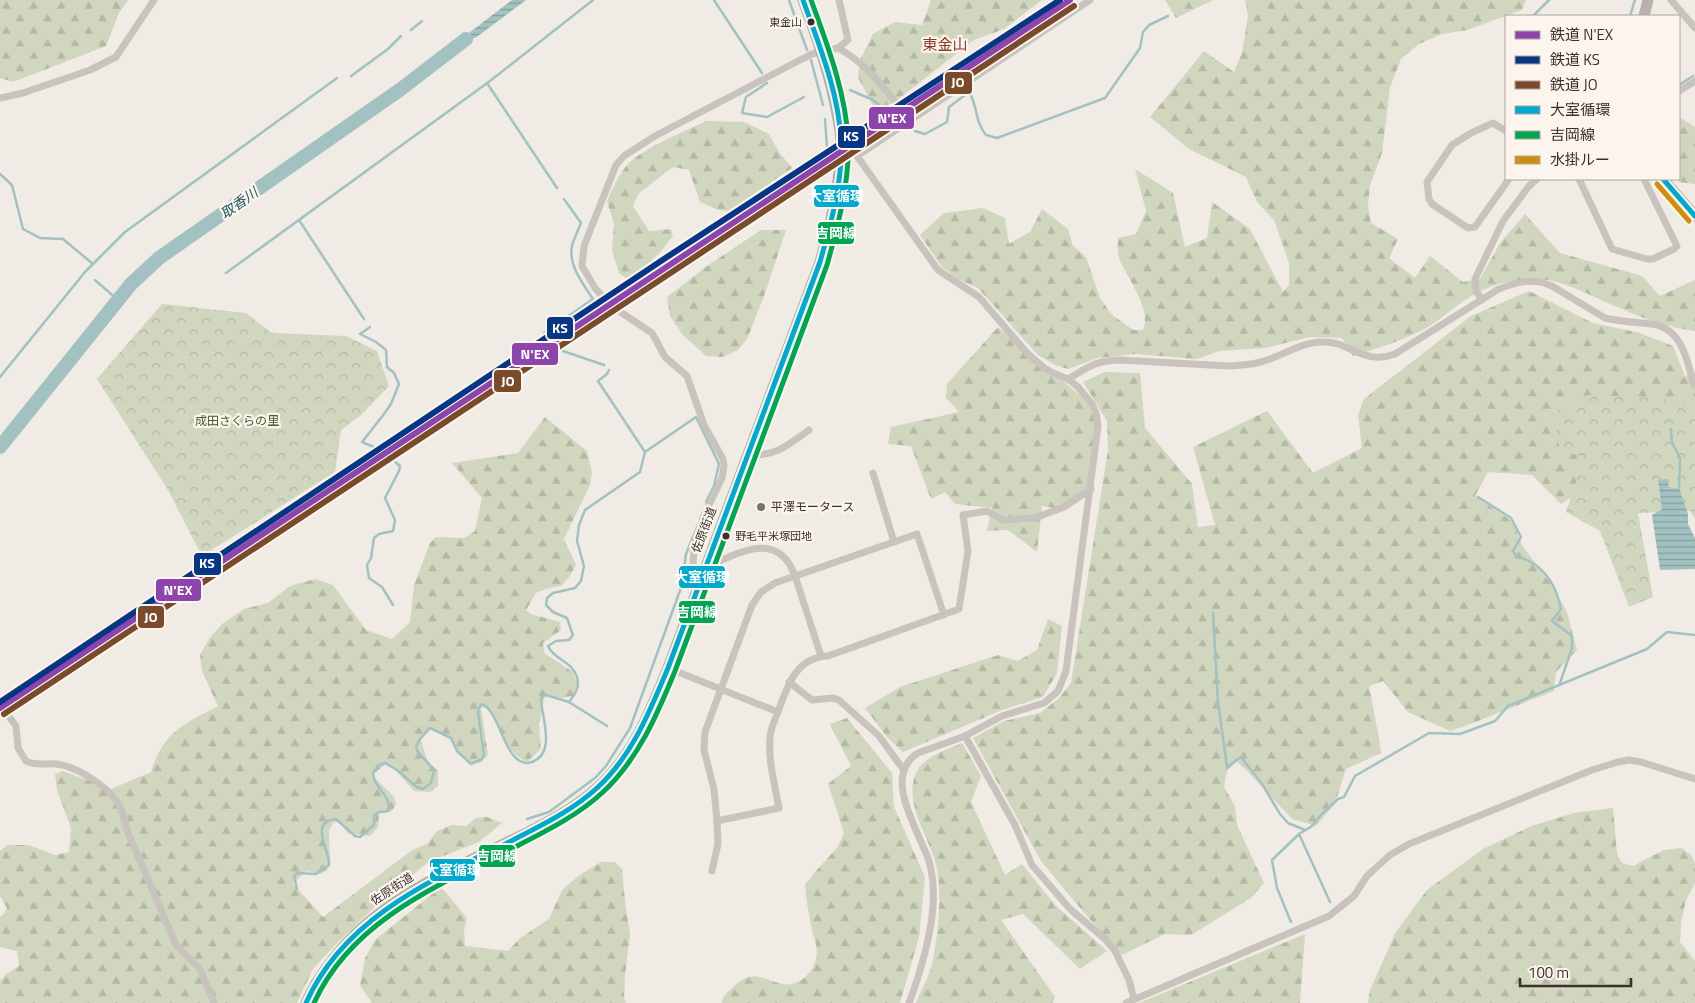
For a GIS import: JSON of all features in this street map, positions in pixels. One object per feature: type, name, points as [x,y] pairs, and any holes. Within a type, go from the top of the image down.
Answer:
[{"type":"highway","name":"佐原街道","points":[[306,1003],[320,976],[342,948],[376,916],[436,877],[553,819],[598,787],[635,741],[651,709],[820,262],[834,207],[841,144],[832,89],[822,52],[803,0]]},
{"type":"main road","points":[[1644,15],[1648,0]]},
{"type":"main road","points":[[1664,180],[1695,216]]},
{"type":"street","points":[[0,98],[23,93],[90,70],[116,56],[154,0]]},
{"type":"street","points":[[821,656],[791,564],[778,551],[760,548],[732,556],[703,572],[695,569],[693,563],[696,538],[705,513],[722,478],[724,460],[704,424],[687,376],[665,357],[652,333],[613,306],[595,288],[582,266],[584,246],[616,165],[624,156],[655,136],[800,60],[838,48],[848,40],[840,0]]},
{"type":"street","points":[[858,156],[1090,0]]},
{"type":"street","points":[[1671,0],[1695,28]]},
{"type":"street","points":[[838,48],[849,54],[883,84],[910,121]]},
{"type":"street","points":[[1680,91],[1695,81]]},
{"type":"street","points":[[1505,130],[1497,124],[1490,124],[1457,141],[1429,179],[1427,187],[1432,204],[1468,228],[1475,227],[1508,180]]},
{"type":"street","points":[[841,144],[858,156],[938,270],[979,297],[1018,343],[1044,368],[1068,379],[1087,396],[1096,413],[1098,437],[1066,671],[1058,691],[1044,703],[1002,716],[965,736],[918,753],[911,757],[903,769],[902,791],[928,860],[934,889],[924,951],[909,1003]]},
{"type":"street","points":[[1482,300],[1476,290],[1476,279],[1503,222],[1529,186],[1536,180]]},
{"type":"street","points":[[1579,180],[1612,249],[1653,259],[1677,246],[1644,180]]},
{"type":"street","points":[[1068,379],[1090,365],[1106,361],[1242,365],[1268,360],[1310,343],[1323,342],[1334,344],[1362,355],[1384,358],[1395,354],[1509,285],[1521,282],[1543,282],[1605,318],[1655,324],[1663,327],[1680,342],[1694,385]]},
{"type":"street","points":[[746,456],[764,455],[778,451],[809,430]]},
{"type":"street","points":[[873,472],[894,542]]},
{"type":"street","points":[[717,820],[779,808],[770,736],[789,682],[797,670],[804,664],[821,656],[828,656],[958,609],[968,550],[962,515],[987,512],[1003,520],[1035,518],[1064,507],[1091,489]]},
{"type":"street","points":[[712,871],[718,844],[717,820],[714,788],[706,759],[705,732],[755,600],[769,586],[917,534],[944,615]]},
{"type":"street","points":[[668,668],[778,712]]},
{"type":"street","points":[[789,682],[812,700],[833,698],[839,700],[879,736],[903,769]]},
{"type":"street","points":[[0,704],[16,726],[18,748],[26,760],[35,763],[56,764],[75,768],[101,785],[117,801],[124,814],[127,830],[176,945],[200,969],[214,1003]]},
{"type":"street","points":[[965,736],[1015,825],[1032,865],[1070,909],[1116,950],[1130,980],[1134,999]]},
{"type":"street","points":[[1126,1003],[1329,916],[1354,896],[1367,876],[1384,860],[1409,844],[1592,770],[1628,760],[1641,762],[1695,779]]},
{"type":"green space","points":[[0,0],[128,0],[119,13],[106,46],[13,82],[0,78]]},
{"type":"green space","points":[[931,0],[1042,0],[1004,29],[974,40],[884,108],[874,108],[858,77],[860,60],[873,34],[895,22],[922,25]]},
{"type":"green space","points":[[1165,0],[1213,0],[1176,18]]},
{"type":"green space","points":[[1245,0],[1526,0],[1522,10],[1467,30],[1442,34],[1419,44],[1401,59],[1390,87],[1382,153],[1370,185],[1368,206],[1371,223],[1398,239],[1389,258],[1415,278],[1430,256],[1463,282],[1480,279],[1500,243],[1525,214],[1560,253],[1642,276],[1660,296],[1695,280],[1695,331],[1647,319],[1564,284],[1540,279],[1521,279],[1491,287],[1473,295],[1419,332],[1353,356],[1342,338],[1310,337],[1265,348],[1219,351],[1197,359],[1135,354],[1098,358],[1068,369],[1055,365],[1038,355],[978,288],[958,279],[942,267],[920,235],[944,213],[983,208],[1005,218],[1009,244],[1030,232],[1042,209],[1068,229],[1073,246],[1086,257],[1100,298],[1111,314],[1133,330],[1143,330],[1144,312],[1137,293],[1119,258],[1118,251],[1118,238],[1136,234],[1146,211],[1135,169],[1173,193],[1185,247],[1207,238],[1212,202],[1250,229],[1283,292],[1289,285],[1289,263],[1274,220],[1257,202],[1246,177],[1189,149],[1150,117],[1204,51],[1234,72],[1242,53],[1248,16]]},
{"type":"green space","points":[[1680,118],[1695,127],[1695,184],[1679,182]]},
{"type":"green space","points":[[706,121],[744,122],[769,134],[779,152],[792,168],[729,211],[718,210],[700,202],[689,170],[673,167],[639,193],[633,206],[649,231],[671,229],[673,236],[652,260],[627,279],[619,273],[612,250],[614,224],[607,201],[616,182],[628,164],[635,158],[665,140]]},
{"type":"green space","points":[[761,230],[786,230],[764,296],[747,339],[738,350],[722,357],[706,356],[682,334],[670,316],[667,297],[707,266]]},
{"type":"green space","points":[[1529,291],[1593,323],[1640,333],[1673,346],[1685,376],[1695,372],[1695,418],[1561,504],[1532,475],[1488,472],[1475,496],[1512,521],[1522,545],[1551,584],[1567,612],[1577,650],[1556,672],[1554,691],[1450,731],[1408,712],[1383,681],[1369,686],[1381,753],[1346,769],[1335,804],[1316,826],[1292,819],[1237,762],[1227,770],[1224,787],[1235,806],[1237,825],[1264,883],[1251,898],[1191,935],[1165,934],[1122,955],[1041,861],[973,738],[1004,721],[1040,713],[1059,698],[1071,683],[1108,450],[1107,421],[1083,382],[1105,372],[1140,373],[1145,428],[1192,484],[1198,527],[1215,525],[1193,447],[1267,411],[1313,473],[1362,448],[1358,415],[1364,399],[1471,316]]},
{"type":"green space","name":"成田さくらの里","points":[[162,304],[246,313],[272,333],[346,336],[377,351],[389,386],[360,416],[341,430],[335,472],[202,556],[168,490],[97,379]]},
{"type":"green space","points":[[998,327],[1081,396],[1091,409],[1096,427],[1095,448],[1087,489],[1059,509],[1042,506],[1037,552],[1008,530],[987,531],[992,508],[955,504],[945,492],[931,499],[911,446],[888,444],[891,427],[959,412],[946,398],[947,384]]},
{"type":"green space","points":[[1587,395],[1660,398],[1695,405],[1695,519],[1690,511],[1638,513],[1653,597],[1629,607],[1600,531],[1566,512],[1584,458],[1560,449],[1552,413]]},
{"type":"green space","points":[[545,417],[587,451],[592,472],[590,485],[564,539],[576,565],[561,586],[536,593],[526,610],[531,614],[560,622],[561,630],[543,643],[544,653],[573,672],[579,687],[573,696],[562,698],[545,695],[539,724],[541,749],[527,762],[509,747],[492,710],[481,707],[488,755],[480,763],[471,764],[456,751],[451,738],[431,727],[420,737],[428,763],[438,770],[438,786],[430,792],[414,791],[391,765],[385,765],[372,775],[394,797],[396,804],[392,811],[379,814],[378,827],[370,836],[347,833],[342,824],[334,822],[329,830],[330,861],[328,869],[321,874],[306,871],[293,884],[323,917],[411,851],[428,843],[437,831],[452,825],[466,826],[476,818],[487,817],[502,823],[479,842],[428,862],[376,906],[313,969],[297,1003],[0,1003],[0,981],[6,974],[19,966],[17,951],[0,947],[0,916],[2,916],[7,908],[0,896],[0,851],[7,845],[29,845],[55,855],[69,852],[71,828],[57,790],[55,774],[63,771],[111,789],[151,772],[162,747],[176,731],[218,706],[202,671],[200,655],[209,639],[222,624],[244,609],[268,603],[290,586],[315,579],[333,585],[366,630],[392,639],[410,622],[414,585],[430,543],[436,537],[464,538],[475,531],[482,498],[452,463],[518,453]]},
{"type":"green space","points":[[1048,619],[1062,626],[1057,673],[1043,697],[1002,710],[903,752],[887,737],[865,708],[900,687],[998,655],[1018,661],[1037,650]]},
{"type":"green space","points":[[847,718],[892,773],[894,807],[925,877],[919,937],[900,1003],[722,1003],[726,994],[742,980],[761,977],[778,983],[795,983],[807,975],[815,963],[817,950],[805,885],[837,848],[844,833],[828,784],[851,766],[830,724]]},
{"type":"green space","points":[[962,743],[981,776],[971,802],[1005,875],[1022,864],[1055,905],[1107,951],[1080,969],[1023,914],[1001,920],[1055,997],[1053,1003],[916,1003],[932,964],[938,929],[939,892],[934,857],[915,807],[913,783],[920,766],[937,754]]},
{"type":"green space","points":[[1613,808],[1617,854],[1622,863],[1633,866],[1664,850],[1682,848],[1692,856],[1695,864],[1695,883],[1686,900],[1681,922],[1680,942],[1695,961],[1695,1003],[1368,1003],[1370,990],[1396,932],[1427,890],[1483,849],[1531,826],[1574,813]]},
{"type":"green space","points":[[601,862],[615,862],[622,869],[630,934],[625,976],[624,998],[626,1003],[372,1003],[360,985],[365,958],[376,939],[441,887],[467,918],[464,930],[465,946],[508,951],[519,939],[549,919],[562,890],[581,874]]},
{"type":"green space","points":[[1305,934],[1300,1003],[1139,1003]]},
{"type":"water","points":[[512,0],[526,0],[478,36],[451,50],[461,39]]},
{"type":"water","points":[[1668,479],[1667,489],[1679,488],[1688,514],[1688,524],[1695,538],[1695,569],[1660,570],[1652,515],[1662,509],[1658,480]]},
{"type":"waterway","points":[[226,273],[490,81],[593,0]]},
{"type":"waterway","points":[[714,0],[762,73]]},
{"type":"waterway","points":[[789,0],[807,50]]},
{"type":"waterway","points":[[1534,15],[1549,0]]},
{"type":"waterway","points":[[1630,15],[1635,0]]},
{"type":"waterway","points":[[915,131],[925,134],[947,122],[949,107],[969,92],[982,129],[986,135],[997,138],[1105,98],[1140,48],[1143,32],[1149,25],[1168,16]]},
{"type":"waterway","points":[[411,30],[422,21]]},
{"type":"waterway","points":[[351,76],[388,49],[401,36]]},
{"type":"waterway","name":"取香川","points":[[0,447],[131,284],[159,258],[401,89],[466,39]]},
{"type":"waterway","points":[[811,60],[823,105]]},
{"type":"waterway","points":[[1680,84],[1693,76]]},
{"type":"waterway","points":[[0,377],[85,272],[125,232],[337,78]]},
{"type":"waterway","points":[[487,83],[557,188]]},
{"type":"waterway","points":[[767,83],[746,97],[742,113],[767,117],[804,97]]},
{"type":"waterway","points":[[850,90],[873,100],[886,110]]},
{"type":"waterway","points":[[825,119],[827,147]]},
{"type":"waterway","points":[[0,174],[12,185],[23,229],[40,238],[63,239],[93,264]]},
{"type":"waterway","points":[[544,333],[593,299],[577,274],[572,260],[572,246],[581,223],[564,199]]},
{"type":"waterway","points":[[299,220],[364,319]]},
{"type":"waterway","points":[[95,280],[118,300]]},
{"type":"waterway","points":[[370,327],[360,334],[376,342],[386,350],[387,367],[394,373],[399,384],[391,404],[362,442],[374,447]]},
{"type":"waterway","points":[[563,351],[604,365]]},
{"type":"waterway","points":[[609,370],[598,381],[645,452],[696,417],[719,464],[714,486],[706,502]]},
{"type":"waterway","points":[[1671,429],[1672,442],[1680,458],[1679,488]]},
{"type":"waterway","points":[[297,889],[294,876],[297,873],[316,874],[329,865],[322,838],[323,825],[328,821],[336,819],[355,836],[360,837],[374,825],[374,815],[379,812],[388,811],[388,801],[376,783],[373,773],[381,764],[385,763],[397,770],[417,787],[423,789],[431,783],[434,771],[417,751],[416,747],[422,736],[430,728],[451,738],[457,751],[471,764],[482,759],[484,755],[478,712],[482,704],[494,717],[515,758],[523,762],[532,762],[540,757],[546,743],[541,698],[546,695],[569,702],[578,684],[575,672],[554,654],[548,646],[556,641],[569,640],[573,635],[567,618],[553,612],[546,605],[547,598],[553,593],[575,588],[581,581],[584,566],[577,541],[579,525],[585,510],[640,472],[645,452]]},
{"type":"waterway","points":[[391,458],[400,466],[385,498],[395,520],[393,531],[379,534],[374,538],[371,558],[367,565],[369,578],[382,587],[393,605]]},
{"type":"waterway","points":[[1478,497],[1511,518],[1521,537],[1513,551],[1514,553],[1536,565],[1551,581],[1557,594],[1561,609],[1552,621],[1572,636],[1572,648],[1560,683]]},
{"type":"waterway","points":[[527,819],[549,812],[595,778],[606,766],[630,728],[682,585],[686,554],[693,537]]},
{"type":"waterway","points":[[1213,613],[1218,702],[1227,767],[1241,757],[1262,784],[1280,814],[1288,823],[1305,830]]},
{"type":"waterway","points":[[1291,922],[1277,888],[1272,860],[1299,834],[1312,826],[1338,799],[1344,797],[1355,776],[1429,733],[1460,734],[1495,721],[1508,706],[1647,649],[1667,632],[1695,635]]},
{"type":"waterway","points":[[569,702],[607,726]]},
{"type":"waterway","points":[[1299,834],[1330,902]]},
{"type":"rail line","name":"KS","points":[[0,702],[664,259],[1060,0]]},
{"type":"rail line","name":"N'EX","points":[[0,708],[1070,0]]},
{"type":"rail line","name":"JO","points":[[4,714],[1074,6]]},
{"type":"transit line","name":"大室循環","points":[[306,1003],[323,973],[343,947],[367,924],[394,904],[453,870],[546,823],[588,796],[620,762],[647,716],[668,668],[820,262],[835,202],[841,156],[839,123],[827,69],[803,0]]},
{"type":"transit line","name":"吉岡線","points":[[314,1003],[331,974],[351,948],[402,907],[460,874],[552,828],[593,801],[615,780],[626,766],[645,736],[661,704],[827,265],[839,219],[848,156],[844,104],[835,69],[811,0]]},
{"type":"transit line","name":"大室循環","points":[[1664,180],[1695,216]]},
{"type":"transit line","name":"水掛ルー","points":[[1657,184],[1689,221]]},
{"type":"place","name":"東金山","points":[[811,22]]},
{"type":"place","name":"平澤モータース","points":[[761,507]]},
{"type":"place","name":"野毛平米塚団地","points":[[726,536]]},
{"type":"district","name":"東金山","points":[[945,45]]}]
